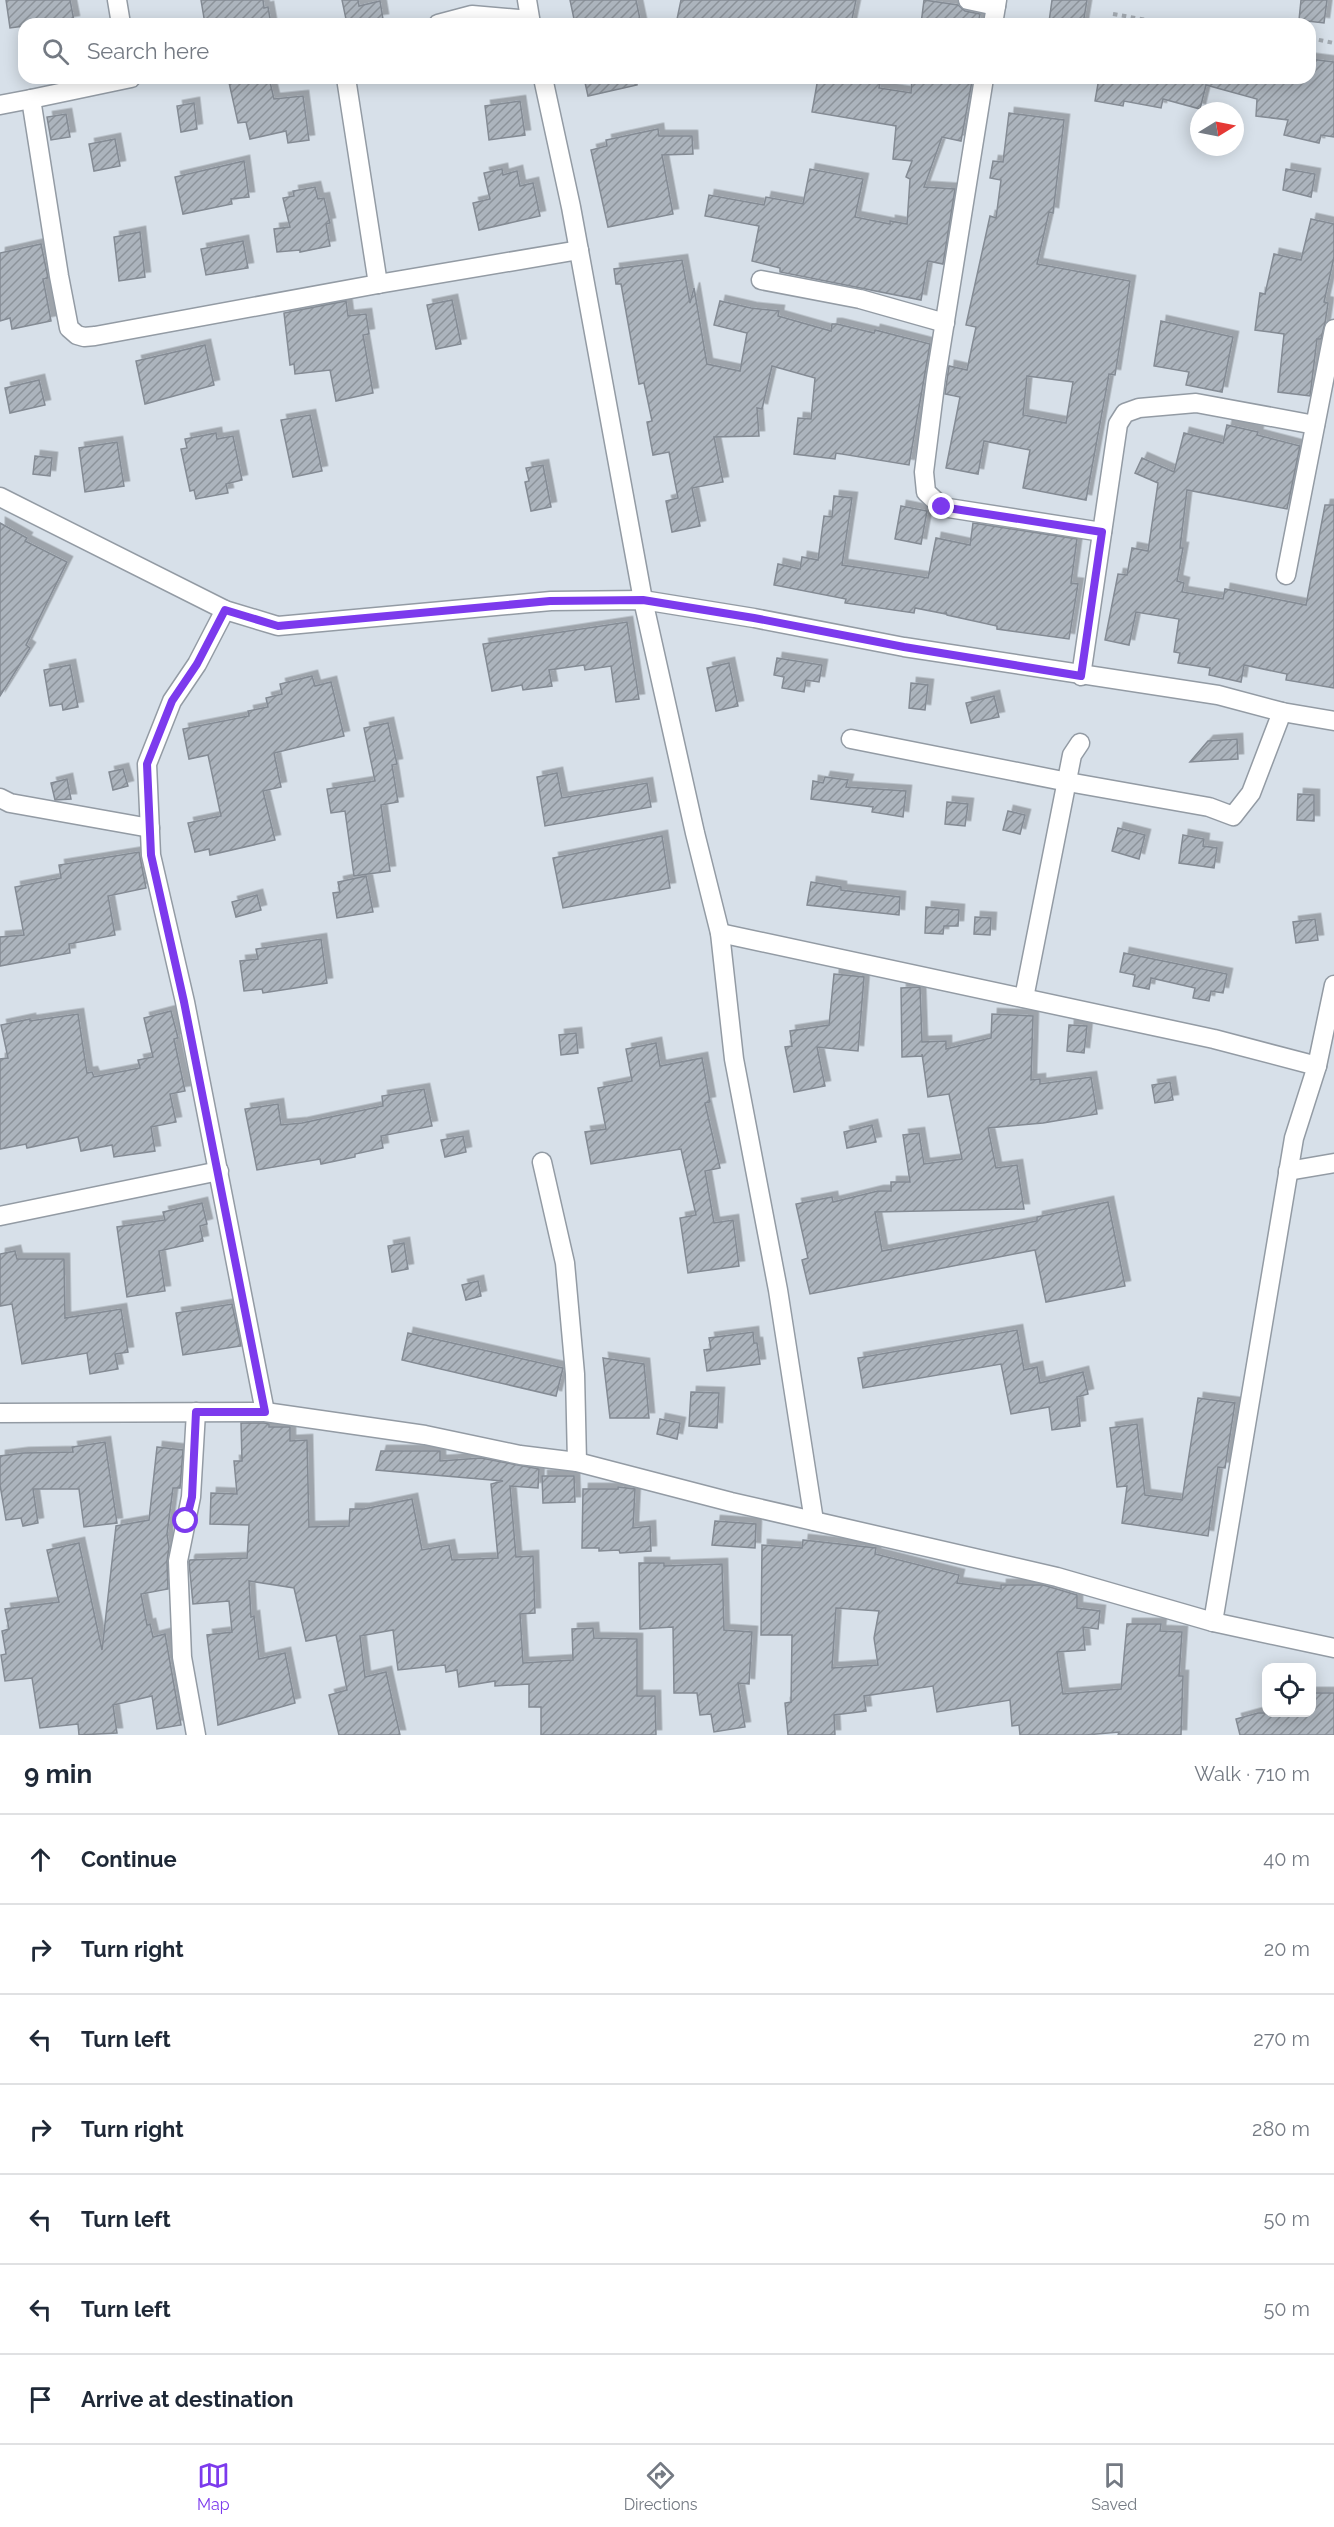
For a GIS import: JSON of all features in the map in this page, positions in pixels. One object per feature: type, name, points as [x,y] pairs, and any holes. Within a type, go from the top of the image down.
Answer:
[{"type":"street","points":[[117,0],[120,18]]},
{"type":"street","points":[[526,0],[530,18]]},
{"type":"street","points":[[968,0],[995,10]]},
{"type":"street","points":[[461,18],[472,15],[497,18]]},
{"type":"street","points":[[0,105],[102,84]]},
{"type":"street","points":[[347,84],[378,284]]},
{"type":"street","points":[[544,84],[579,250],[643,600],[695,833],[720,933],[734,1059],[778,1290],[814,1521]]},
{"type":"street","points":[[983,84],[924,472],[926,492],[942,507],[1102,532]]},
{"type":"street","points":[[31,99],[69,328],[84,338],[579,250]]},
{"type":"street","points":[[761,279],[860,299],[945,323]]},
{"type":"street","points":[[1286,575],[1334,329]]},
{"type":"street","points":[[1081,676],[1118,424],[1125,413],[1139,408],[1196,403],[1315,425]]},
{"type":"street","points":[[0,497],[225,610],[278,626],[550,601],[643,600],[754,618],[904,647],[1081,676],[1218,695],[1282,712],[1334,721]]},
{"type":"street","points":[[225,610],[197,664],[172,701],[147,764],[151,855],[219,1171],[265,1412]]},
{"type":"street","points":[[851,738],[1068,782],[1209,807],[1233,816],[1251,793],[1282,712]]},
{"type":"street","points":[[1024,998],[1072,754],[1080,743]]},
{"type":"street","points":[[0,798],[10,803],[150,828]]},
{"type":"street","points":[[720,933],[816,956],[1214,1039],[1317,1066]]},
{"type":"street","points":[[1213,1622],[1294,1138],[1317,1066],[1334,985]]},
{"type":"street","points":[[542,1162],[566,1263],[575,1374],[577,1462]]},
{"type":"street","points":[[1288,1171],[1334,1163]]},
{"type":"street","points":[[0,1216],[219,1171]]},
{"type":"street","points":[[196,1412],[192,1497],[178,1561],[182,1657],[196,1735]]},
{"type":"street","points":[[0,1413],[265,1412],[425,1435],[520,1455],[577,1462],[814,1521],[1057,1577],[1213,1622],[1334,1648]]},
{"type":"path","points":[[1113,14],[1136,18]]},
{"type":"path","points":[[1316,39],[1334,43]]},
{"type":"building","points":[[6,0],[70,0],[73,18],[18,18],[18,27],[10,28]]},
{"type":"building","points":[[201,0],[263,0],[264,8],[268,7],[270,18],[204,18]]},
{"type":"building","points":[[342,0],[358,0],[359,6],[380,1],[383,18],[346,18]]},
{"type":"building","points":[[570,0],[636,0],[640,18],[574,18]]},
{"type":"building","points":[[681,0],[856,0],[852,18],[677,18]]},
{"type":"building","points":[[924,0],[958,5],[965,11],[980,14],[979,18],[922,18]]},
{"type":"building","points":[[1052,0],[1087,0],[1084,18],[1050,18]]},
{"type":"building","points":[[1301,0],[1327,0],[1324,23],[1316,22],[1316,18],[1299,18]]},
{"type":"building","points":[[1316,60],[1334,62],[1334,137],[1321,135],[1319,143],[1284,135],[1288,120],[1256,116],[1257,99],[1206,85],[1202,102],[1190,102],[1190,106],[1163,99],[1161,108],[1124,101],[1123,106],[1095,101],[1098,84],[1316,84]]},
{"type":"building","points":[[229,84],[270,84],[274,99],[303,96],[309,140],[288,143],[286,131],[250,139],[246,122],[238,123]]},
{"type":"building","points":[[585,84],[637,84],[637,85],[588,96]]},
{"type":"building","points":[[817,84],[880,84],[879,88],[911,93],[912,84],[971,84],[961,141],[942,137],[924,187],[955,189],[943,264],[928,261],[921,300],[780,272],[780,268],[752,261],[759,226],[705,216],[709,195],[764,205],[766,197],[803,204],[810,169],[863,179],[855,217],[890,224],[890,221],[907,224],[910,179],[906,177],[912,161],[893,159],[896,126],[812,112]]},
{"type":"building","points":[[520,101],[525,135],[489,140],[485,106]]},
{"type":"building","points":[[194,103],[197,129],[181,132],[177,106]]},
{"type":"building","points":[[1009,113],[1064,120],[1053,213],[1049,212],[1037,264],[1130,281],[1115,375],[1109,374],[1086,500],[1023,488],[1030,450],[984,441],[978,474],[946,468],[960,397],[945,394],[949,366],[967,370],[976,327],[966,325],[990,216],[996,218],[1001,180],[990,178],[993,161],[1003,162]],"holes":[[[1027,376],[1073,382],[1066,423],[1023,415]]]},
{"type":"building","points":[[66,114],[70,137],[51,140],[47,117]]},
{"type":"building","points":[[658,129],[659,136],[692,136],[693,154],[662,155],[673,214],[608,227],[591,150],[607,146],[606,140]]},
{"type":"building","points":[[115,139],[120,166],[94,171],[89,144]]},
{"type":"building","points":[[244,161],[249,197],[231,199],[232,204],[183,214],[175,177]]},
{"type":"building","points":[[502,169],[503,175],[517,171],[520,186],[533,183],[540,216],[479,230],[473,203],[490,199],[484,173]]},
{"type":"building","points":[[1286,169],[1315,174],[1311,197],[1283,190]]},
{"type":"building","points":[[315,187],[318,199],[324,198],[330,223],[326,224],[330,246],[300,252],[300,250],[277,252],[274,229],[290,227],[283,198],[294,196],[293,191]]},
{"type":"building","points":[[1311,219],[1334,224],[1334,257],[1324,302],[1328,303],[1325,323],[1321,339],[1317,339],[1310,396],[1278,392],[1284,334],[1255,330],[1260,293],[1265,294],[1274,254],[1301,260]]},
{"type":"building","points":[[140,232],[145,277],[119,281],[114,237]]},
{"type":"building","points":[[243,241],[248,268],[206,275],[201,249]]},
{"type":"building","points":[[41,244],[48,278],[43,279],[51,321],[12,329],[10,318],[0,321],[0,253]]},
{"type":"building","points":[[682,260],[690,303],[694,288],[707,364],[740,371],[747,333],[714,325],[720,301],[779,311],[778,316],[831,331],[832,324],[837,324],[874,333],[875,330],[930,344],[909,465],[836,453],[835,459],[794,454],[798,418],[811,419],[815,378],[772,366],[762,409],[757,408],[759,436],[714,437],[723,482],[692,488],[700,526],[672,532],[666,501],[678,498],[669,452],[653,455],[647,422],[652,421],[644,383],[639,384],[621,284],[616,284],[614,269]]},
{"type":"building","points":[[452,300],[461,344],[436,349],[427,305]]},
{"type":"building","points":[[346,301],[348,316],[366,314],[369,334],[363,335],[373,393],[336,401],[330,370],[295,374],[294,364],[290,365],[284,313]]},
{"type":"building","points":[[1161,321],[1233,337],[1222,392],[1186,385],[1189,372],[1154,366]]},
{"type":"building","points":[[205,345],[214,385],[145,404],[136,361]]},
{"type":"building","points":[[39,380],[45,405],[10,413],[5,388]]},
{"type":"building","points":[[310,415],[322,471],[293,477],[281,420]]},
{"type":"building","points":[[1227,425],[1258,432],[1257,435],[1300,446],[1287,509],[1187,490],[1180,548],[1183,548],[1177,581],[1184,583],[1182,592],[1223,599],[1225,589],[1306,605],[1325,505],[1334,505],[1334,688],[1286,680],[1287,674],[1244,665],[1241,682],[1209,675],[1210,668],[1178,663],[1180,653],[1174,652],[1179,619],[1136,612],[1129,645],[1105,640],[1118,574],[1127,575],[1132,548],[1148,551],[1158,483],[1135,473],[1142,458],[1174,472],[1184,433],[1223,443]]},
{"type":"building","points":[[216,433],[217,439],[233,436],[242,480],[226,484],[228,493],[196,499],[194,490],[190,491],[181,449],[187,448],[185,439]]},
{"type":"building","points":[[117,442],[124,486],[85,492],[79,448]]},
{"type":"building","points":[[35,456],[52,458],[50,476],[33,474]]},
{"type":"building","points":[[543,465],[551,507],[531,511],[525,482],[529,481],[526,468]]},
{"type":"building","points":[[834,496],[852,498],[842,565],[928,578],[936,538],[970,545],[973,523],[1077,539],[1071,583],[1078,584],[1069,639],[997,629],[997,626],[947,615],[946,612],[946,614],[915,608],[914,613],[845,603],[846,599],[774,585],[778,564],[800,569],[802,557],[818,560],[824,516],[832,517]]},
{"type":"building","points":[[901,506],[927,511],[921,544],[895,539]]},
{"type":"building","points":[[0,523],[27,538],[25,541],[67,562],[26,645],[30,648],[0,696]]},
{"type":"building","points":[[627,622],[639,699],[616,702],[611,666],[585,670],[584,665],[549,670],[552,686],[523,690],[522,685],[492,691],[483,644]]},
{"type":"building","points":[[777,658],[822,665],[819,682],[806,680],[804,692],[782,688],[784,677],[774,675]]},
{"type":"building","points":[[729,663],[738,706],[716,711],[707,668]]},
{"type":"building","points":[[70,665],[78,707],[63,710],[62,704],[50,706],[44,670]]},
{"type":"building","points":[[312,676],[315,686],[331,682],[344,736],[274,753],[281,787],[263,791],[275,840],[210,855],[209,849],[195,852],[188,823],[221,816],[208,755],[189,759],[183,729],[249,716],[248,711],[268,707],[266,698],[282,694],[280,684]]},
{"type":"building","points":[[911,683],[928,685],[925,710],[909,708]]},
{"type":"building","points":[[994,696],[999,717],[971,723],[966,703]]},
{"type":"building","points":[[388,723],[397,764],[392,765],[398,802],[381,805],[390,871],[354,876],[345,811],[331,813],[327,789],[375,781],[364,728]]},
{"type":"building","points":[[1237,739],[1238,759],[1190,762],[1208,741]]},
{"type":"building","points":[[123,769],[128,786],[113,790],[109,772]]},
{"type":"building","points":[[557,773],[562,798],[647,783],[651,807],[545,826],[537,777]]},
{"type":"building","points":[[825,777],[848,780],[846,787],[906,791],[903,817],[872,812],[873,807],[811,799],[813,781],[823,783]]},
{"type":"building","points":[[67,779],[71,799],[55,800],[51,783]]},
{"type":"building","points":[[1298,794],[1314,795],[1314,821],[1297,820]]},
{"type":"building","points":[[947,802],[968,804],[965,826],[945,824]]},
{"type":"building","points":[[1008,811],[1025,815],[1020,834],[1003,830]]},
{"type":"building","points":[[1118,828],[1145,835],[1139,859],[1112,851]]},
{"type":"building","points":[[1183,835],[1204,839],[1203,846],[1217,848],[1214,868],[1179,863]]},
{"type":"building","points":[[662,836],[670,888],[563,908],[553,858]]},
{"type":"building","points":[[139,852],[146,888],[108,896],[115,935],[69,944],[70,953],[0,966],[0,937],[24,935],[15,887],[61,878],[59,865]]},
{"type":"building","points":[[366,876],[373,912],[337,918],[333,893],[340,892],[338,882]]},
{"type":"building","points":[[811,882],[841,887],[841,890],[900,897],[899,915],[807,905]]},
{"type":"building","points":[[257,895],[261,910],[236,917],[232,902]]},
{"type":"building","points":[[926,907],[959,910],[958,926],[944,926],[943,934],[925,933]]},
{"type":"building","points":[[975,917],[991,918],[990,935],[974,934]]},
{"type":"building","points":[[1315,919],[1318,940],[1296,943],[1293,922]]},
{"type":"building","points":[[321,939],[327,983],[263,993],[262,989],[244,991],[240,961],[258,959],[256,949]]},
{"type":"building","points":[[1124,953],[1227,974],[1223,993],[1211,991],[1209,1001],[1193,998],[1195,988],[1151,978],[1149,989],[1133,986],[1135,975],[1120,972]]},
{"type":"building","points":[[834,974],[864,977],[858,1051],[817,1047],[825,1086],[794,1092],[785,1047],[792,1046],[790,1031],[829,1025]]},
{"type":"building","points":[[920,987],[922,1042],[946,1041],[946,1049],[991,1038],[992,1014],[1033,1016],[1031,1080],[1040,1079],[1040,1084],[1091,1077],[1097,1114],[1043,1123],[988,1128],[996,1168],[1017,1165],[1024,1209],[875,1212],[882,1251],[1037,1221],[1037,1217],[1108,1202],[1125,1286],[1046,1302],[1035,1250],[810,1294],[802,1260],[808,1258],[796,1204],[832,1197],[833,1202],[878,1191],[891,1191],[891,1182],[910,1182],[903,1135],[919,1133],[924,1164],[962,1159],[949,1094],[928,1097],[922,1054],[922,1056],[902,1057],[901,988]]},
{"type":"building","points":[[171,1011],[178,1038],[174,1039],[185,1091],[170,1094],[176,1122],[151,1127],[155,1151],[114,1157],[112,1145],[81,1151],[78,1137],[27,1148],[26,1144],[0,1149],[0,1059],[8,1058],[1,1025],[30,1019],[30,1021],[78,1014],[87,1073],[92,1072],[94,1077],[140,1068],[138,1060],[153,1057],[144,1018]]},
{"type":"building","points":[[1069,1025],[1087,1026],[1084,1053],[1067,1051]]},
{"type":"building","points":[[576,1033],[578,1053],[561,1055],[559,1035]]},
{"type":"building","points":[[656,1043],[660,1066],[702,1058],[710,1102],[705,1103],[720,1168],[705,1171],[714,1223],[733,1220],[739,1266],[688,1273],[680,1218],[696,1215],[681,1149],[591,1164],[585,1132],[606,1129],[598,1088],[632,1081],[626,1049]]},
{"type":"building","points":[[1170,1082],[1173,1100],[1155,1103],[1152,1085]]},
{"type":"building","points":[[424,1089],[432,1126],[381,1136],[383,1148],[355,1154],[355,1157],[321,1164],[320,1159],[257,1170],[245,1109],[278,1104],[281,1125],[302,1123],[383,1106],[382,1096]]},
{"type":"building","points":[[872,1125],[876,1142],[847,1148],[844,1132]]},
{"type":"building","points":[[463,1136],[466,1152],[445,1157],[441,1140]]},
{"type":"building","points":[[202,1203],[207,1224],[200,1226],[203,1241],[159,1251],[165,1291],[127,1297],[117,1227],[165,1220],[163,1212]]},
{"type":"building","points":[[404,1243],[408,1269],[392,1272],[388,1246]]},
{"type":"building","points":[[15,1251],[17,1259],[64,1259],[65,1318],[121,1309],[128,1352],[115,1354],[118,1369],[90,1374],[87,1353],[22,1364],[12,1304],[0,1306],[0,1254]]},
{"type":"building","points":[[478,1281],[481,1296],[466,1300],[462,1285]]},
{"type":"building","points":[[232,1304],[241,1346],[183,1355],[176,1313]]},
{"type":"building","points":[[1017,1330],[1024,1370],[1037,1367],[1040,1383],[1083,1372],[1088,1394],[1077,1397],[1080,1426],[1052,1430],[1049,1407],[1011,1414],[1001,1364],[863,1388],[858,1358]]},
{"type":"building","points":[[753,1332],[760,1364],[707,1371],[704,1350],[711,1349],[709,1338]]},
{"type":"building","points":[[408,1333],[563,1368],[556,1396],[402,1360]]},
{"type":"building","points":[[603,1358],[644,1364],[649,1418],[610,1418]]},
{"type":"building","points":[[691,1392],[719,1393],[717,1428],[689,1426]]},
{"type":"building","points":[[1198,1398],[1235,1403],[1225,1468],[1218,1467],[1208,1536],[1122,1523],[1127,1486],[1117,1487],[1110,1428],[1137,1424],[1145,1495],[1182,1500]]},
{"type":"building","points":[[660,1419],[680,1423],[677,1439],[657,1434]]},
{"type":"building","points":[[241,1423],[264,1423],[269,1424],[269,1427],[290,1427],[290,1441],[307,1440],[309,1527],[349,1526],[350,1509],[364,1509],[412,1499],[422,1550],[449,1545],[452,1560],[498,1558],[491,1484],[503,1481],[376,1470],[381,1451],[440,1451],[440,1461],[481,1458],[539,1469],[538,1488],[510,1486],[516,1557],[533,1556],[535,1613],[520,1614],[523,1663],[573,1660],[572,1629],[593,1628],[594,1638],[637,1639],[637,1696],[655,1696],[656,1735],[541,1735],[541,1707],[529,1707],[529,1684],[495,1686],[495,1681],[459,1687],[457,1670],[446,1672],[445,1665],[398,1670],[393,1630],[360,1636],[365,1677],[386,1672],[400,1735],[339,1735],[329,1695],[347,1690],[336,1635],[306,1641],[294,1588],[249,1581],[251,1617],[254,1616],[259,1659],[285,1653],[295,1703],[218,1725],[207,1635],[232,1632],[229,1601],[193,1604],[189,1562],[190,1560],[247,1558],[249,1525],[210,1524],[211,1493],[237,1494],[234,1461],[242,1461]]},
{"type":"building","points":[[105,1442],[117,1523],[84,1527],[79,1489],[33,1489],[38,1523],[23,1526],[21,1518],[6,1520],[0,1485],[0,1456],[73,1452],[72,1447]]},
{"type":"building","points":[[157,1447],[183,1450],[180,1488],[173,1488],[167,1534],[168,1589],[141,1594],[147,1625],[150,1624],[153,1637],[165,1634],[181,1725],[157,1729],[152,1696],[113,1705],[117,1733],[79,1735],[78,1724],[40,1728],[32,1678],[5,1681],[1,1655],[6,1654],[2,1631],[9,1629],[5,1609],[59,1602],[47,1550],[79,1543],[102,1650],[116,1526],[149,1520]]},
{"type":"building","points":[[542,1476],[574,1476],[575,1502],[543,1503]]},
{"type":"building","points":[[618,1487],[635,1489],[633,1528],[650,1526],[651,1551],[620,1553],[619,1550],[599,1551],[599,1548],[582,1548],[583,1489],[618,1489]]},
{"type":"building","points":[[715,1521],[756,1524],[755,1548],[712,1545]]},
{"type":"building","points":[[803,1540],[876,1548],[875,1554],[959,1575],[957,1583],[1001,1589],[1001,1585],[1043,1585],[1077,1595],[1077,1608],[1100,1611],[1098,1629],[1083,1627],[1085,1650],[1057,1652],[1063,1694],[1121,1689],[1127,1624],[1161,1624],[1160,1631],[1182,1632],[1179,1676],[1183,1676],[1181,1735],[1118,1735],[1119,1732],[1086,1735],[1020,1735],[1019,1725],[1012,1726],[1010,1700],[937,1712],[933,1686],[864,1696],[866,1711],[834,1715],[835,1735],[788,1735],[785,1703],[791,1702],[792,1635],[761,1635],[762,1545],[802,1548]],"holes":[[[836,1608],[879,1611],[874,1638],[878,1665],[832,1668]]]},
{"type":"building","points":[[639,1563],[664,1563],[664,1566],[722,1564],[724,1630],[752,1632],[749,1684],[738,1683],[745,1727],[714,1732],[711,1714],[700,1715],[697,1693],[674,1693],[673,1627],[640,1629]]},
{"type":"building","points":[[1316,1693],[1334,1693],[1334,1735],[1240,1735],[1236,1719],[1262,1713],[1262,1717],[1316,1717]]},
{"type":"route","points":[[186,1521],[192,1497],[196,1412],[265,1412],[184,1002],[151,855],[147,764],[172,701],[197,664],[225,610],[278,626],[550,601],[643,600],[1081,676],[1102,532],[942,507]]}]
